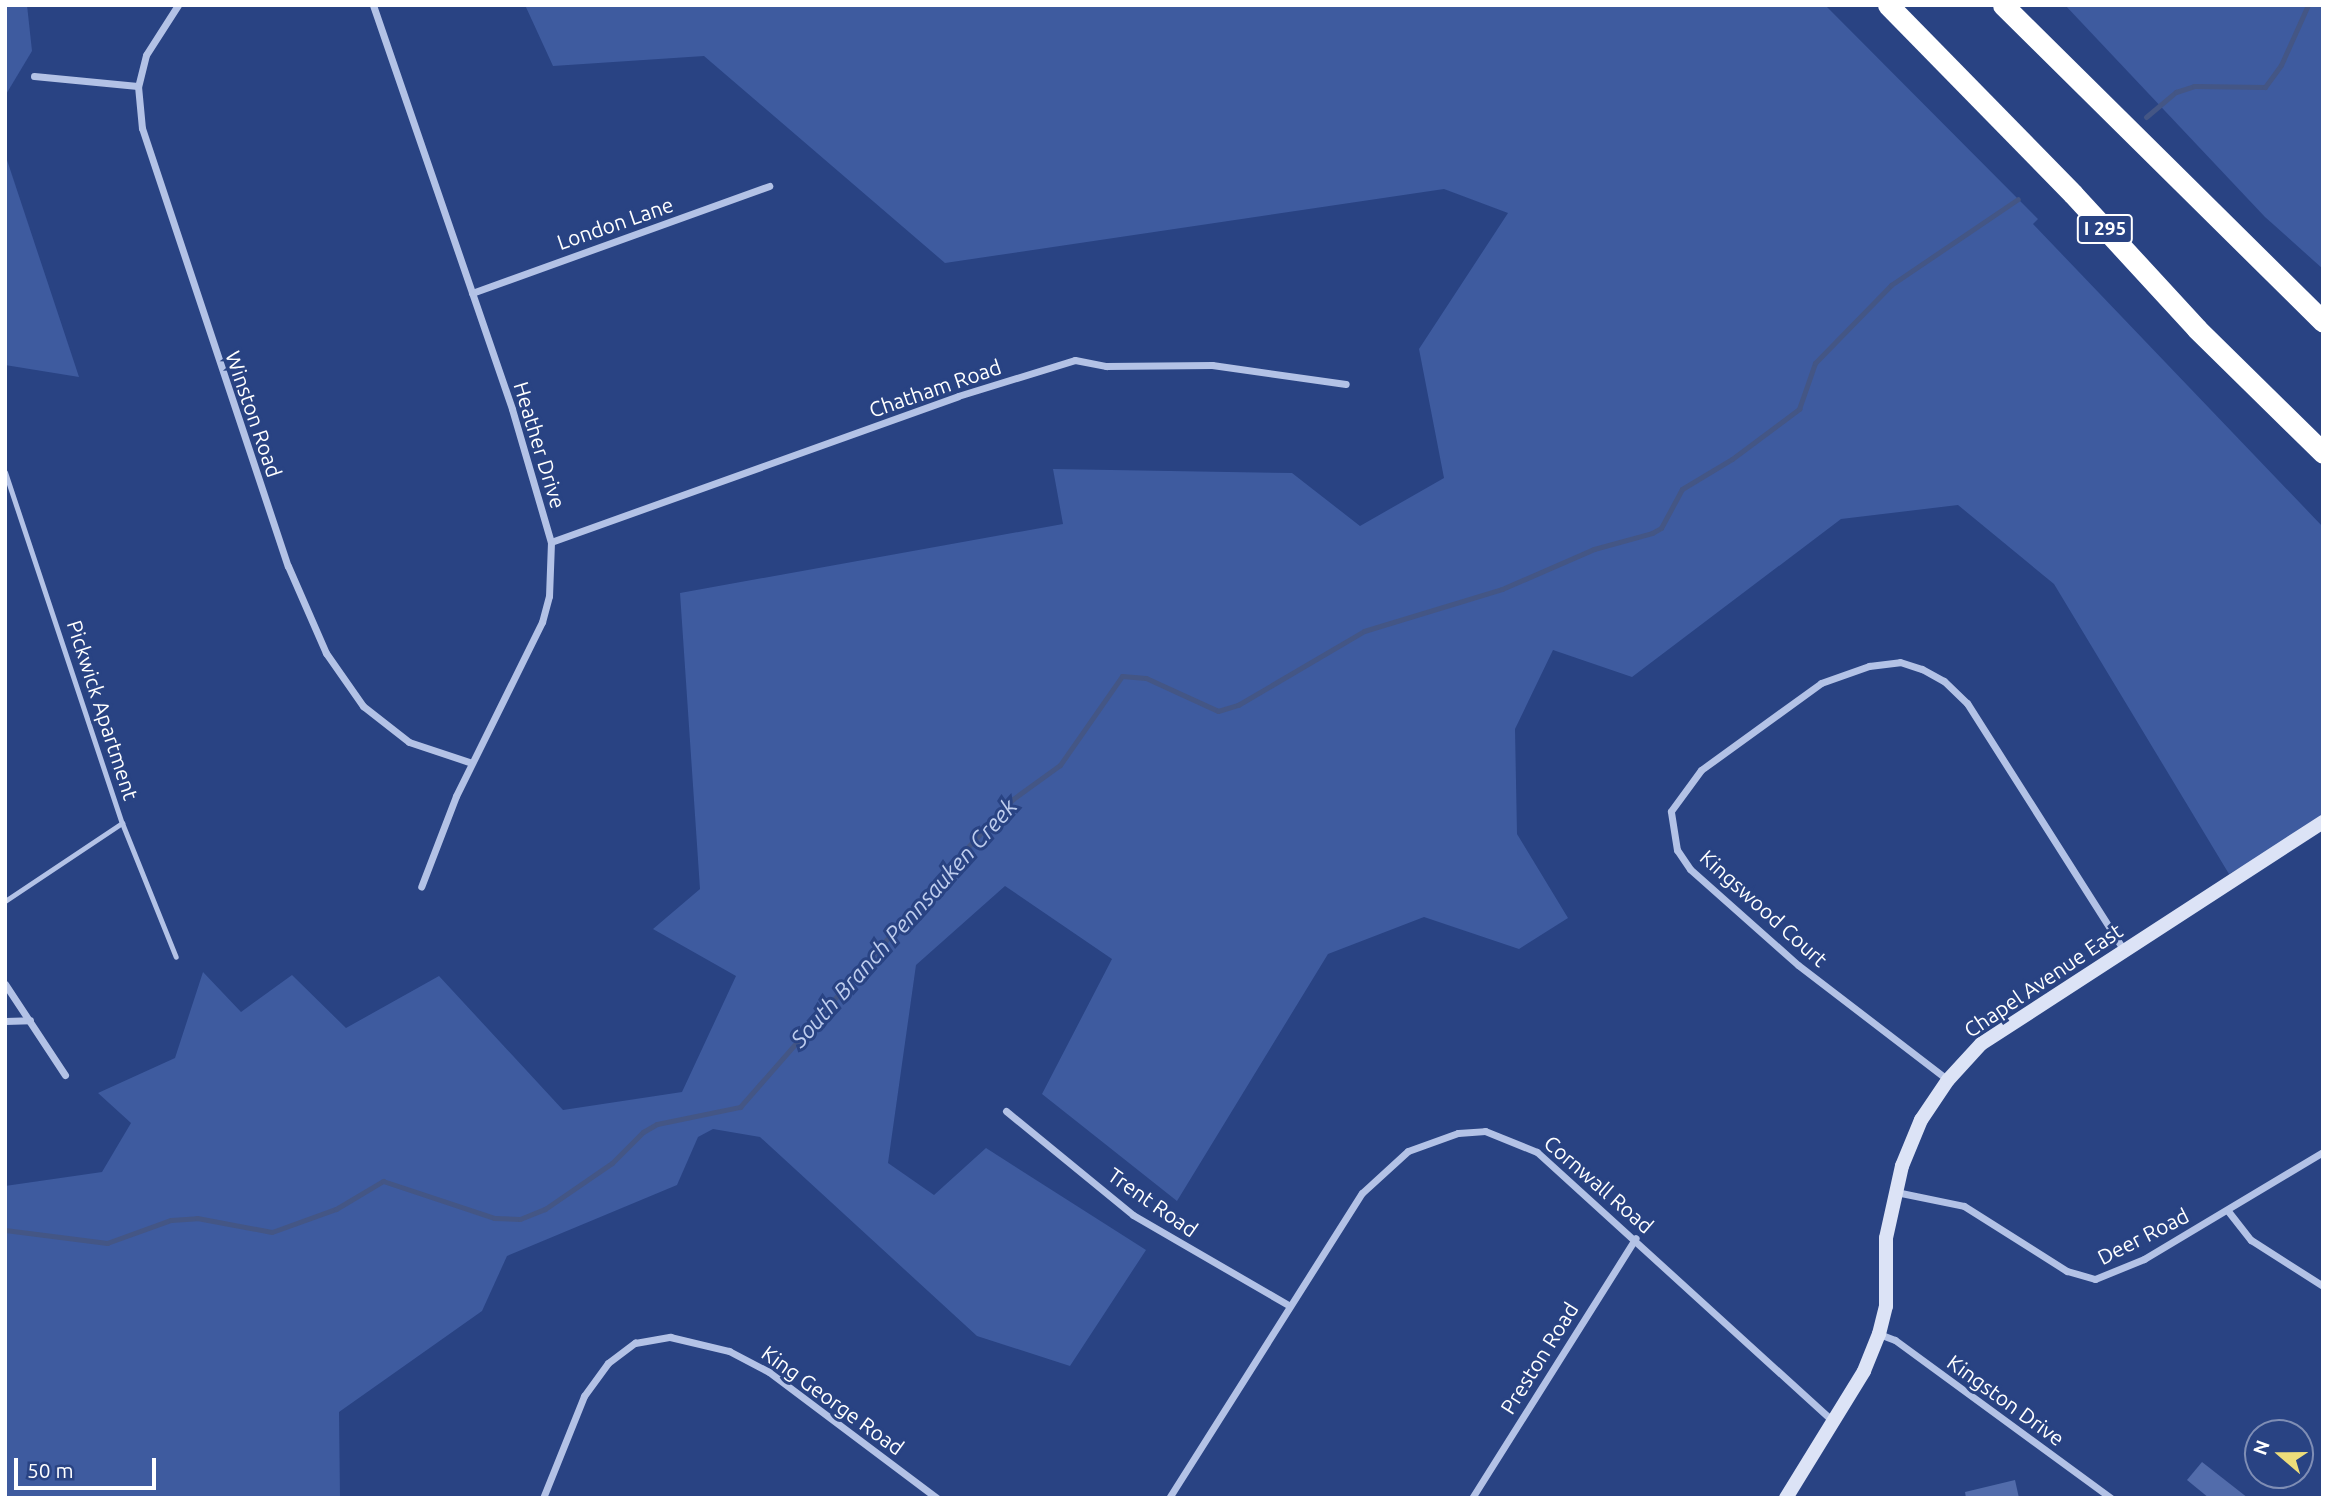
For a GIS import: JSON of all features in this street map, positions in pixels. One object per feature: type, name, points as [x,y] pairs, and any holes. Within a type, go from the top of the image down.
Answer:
[{"type":"highway","name":"I 295","points":[[1888,5],[2073,194],[2197,329],[2323,453]]},
{"type":"highway","points":[[2003,5],[2323,322]]},
{"type":"street","name":"Winston Road","points":[[178,5],[146,55],[138,86],[149,155],[280,543],[315,633],[343,681],[379,721],[409,741],[472,763]]},
{"type":"street","name":"Heather Drive","points":[[373,5],[512,409],[551,542],[549,596],[542,622],[472,763],[421,887]]},
{"type":"street","points":[[34,76],[138,86]]},
{"type":"street","name":"London Lane","points":[[472,293],[769,186]]},
{"type":"street","name":"Chatham Road","points":[[551,542],[958,396],[1075,360],[1106,366],[1212,365],[1346,384]]},
{"type":"street","name":"Kingswood Court","points":[[1948,1080],[1798,965],[1690,869],[1677,850],[1671,811],[1701,770],[1821,683],[1869,666],[1900,662],[1922,669],[1944,681],[1967,703],[2124,950]]},
{"type":"street","name":"Chapel Avenue East","points":[[1833,1421],[1864,1371],[1879,1334],[1886,1306],[1886,1238],[1896,1191],[1921,1120],[1948,1080],[1981,1044],[2323,821]]},
{"type":"street","points":[[5,984],[65,1075]]},
{"type":"street","points":[[5,1021],[30,1020]]},
{"type":"street","name":"Trent Road","points":[[1006,1111],[1133,1215],[1290,1306]]},
{"type":"street","name":"Cornwall Road","points":[[1170,1498],[1363,1193],[1408,1151],[1458,1133],[1485,1131],[1523,1143],[1636,1238],[1833,1421]]},
{"type":"street","name":"Deer Road","points":[[1896,1191],[1964,1206],[2067,1271],[2095,1279],[2144,1259],[2323,1152]]},
{"type":"street","points":[[2228,1211],[2251,1240],[2323,1286]]},
{"type":"street","name":"Preston Road","points":[[1472,1498],[1636,1238]]},
{"type":"street","name":"Kingston Drive","points":[[1879,1334],[1895,1340],[2111,1498]]},
{"type":"street","name":"King George Road","points":[[543,1498],[584,1396],[608,1363],[635,1343],[670,1337],[729,1351],[769,1372],[937,1498]]},
{"type":"street","points":[[1786,1498],[1833,1421]]},
{"type":"street","points":[[2096,1498],[2101,1490]]},
{"type":"lane","name":"Pickwick Apartment","points":[[6,471],[122,823],[176,957]]},
{"type":"lane","points":[[5,901],[122,823]]},
{"type":"shaded area","points":[[5,5],[27,5],[32,51],[5,96]]},
{"type":"shaded area","points":[[525,5],[1825,5],[2038,219],[2033,224],[2323,527],[2323,821],[2229,874],[2054,584],[1958,505],[1841,519],[1632,677],[1553,650],[1515,729],[1517,834],[1568,918],[1519,949],[1424,917],[1328,954],[1177,1201],[1042,1094],[1112,959],[1005,886],[916,965],[888,1163],[934,1195],[986,1148],[1146,1250],[1070,1366],[977,1336],[760,1137],[713,1129],[698,1137],[677,1185],[507,1256],[482,1311],[339,1412],[340,1498],[5,1498],[5,1186],[102,1172],[131,1123],[98,1093],[175,1058],[203,972],[241,1012],[292,975],[346,1028],[439,976],[563,1110],[682,1092],[736,976],[653,929],[700,889],[680,593],[1063,524],[1053,469],[1292,473],[1360,526],[1444,478],[1419,349],[1508,213],[1444,189],[945,263],[704,56],[553,66]]},
{"type":"shaded area","points":[[2065,5],[2323,5],[2323,269],[2265,217]]},
{"type":"shaded area","points":[[5,154],[79,377],[5,365]]},
{"type":"building","points":[[2202,1462],[2248,1498],[2209,1498],[2187,1480]]},
{"type":"building","points":[[2015,1480],[2019,1498],[1966,1498],[1965,1492]]},
{"type":"waterway","name":"South Branch Pennsauken Creek","points":[[2146,117],[2176,92],[2194,86],[2265,87],[2281,65],[2308,5]]},
{"type":"waterway","name":"South Branch Pennsauken Creek","points":[[5,1230],[107,1243],[171,1220],[197,1218],[272,1232],[336,1209],[383,1181],[494,1218],[520,1219],[545,1209],[612,1163],[643,1132],[657,1124],[740,1107],[965,850],[1013,799],[1060,765],[1122,676],[1146,678],[1218,711],[1238,705],[1364,631],[1502,589],[1594,549],[1652,533],[1661,528],[1682,489],[1732,459],[1799,409],[1815,363],[1891,285],[2018,199]]}]
